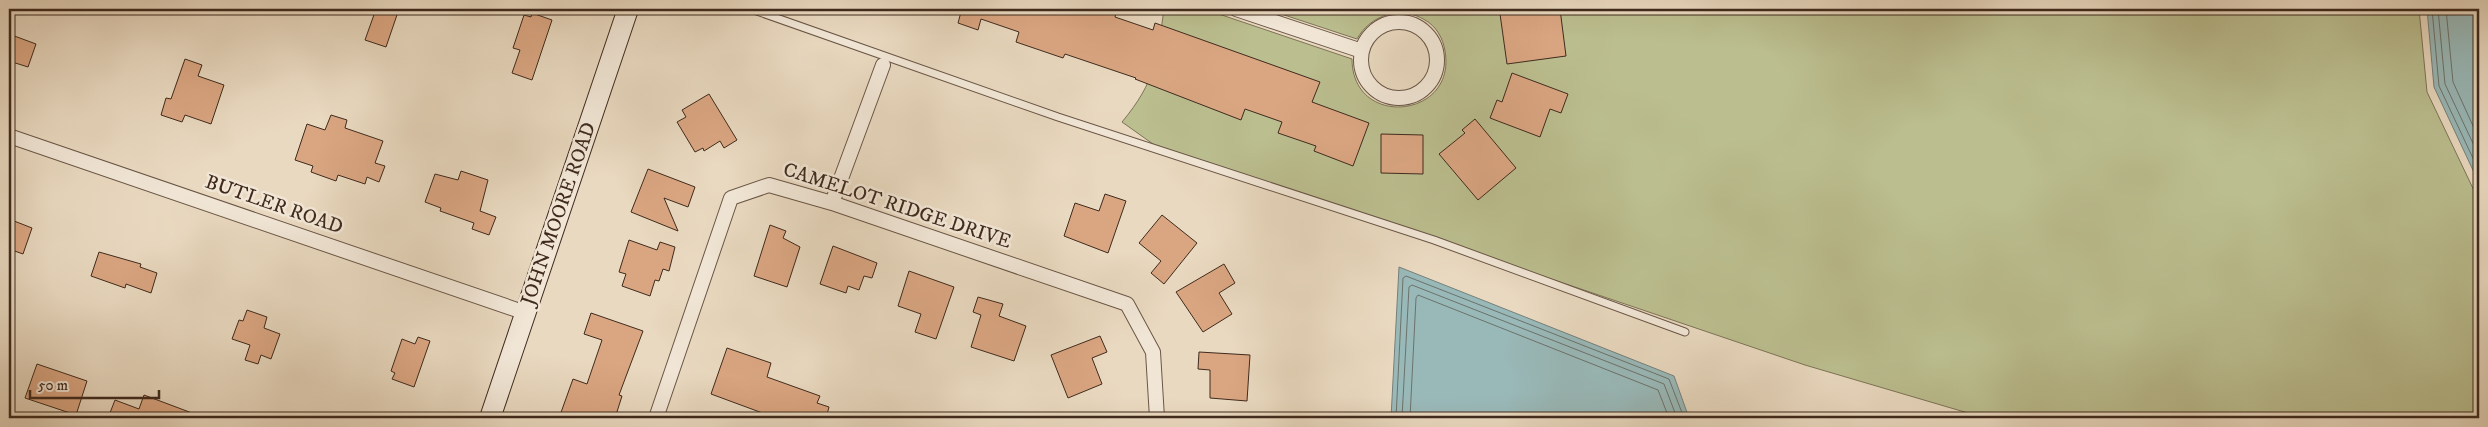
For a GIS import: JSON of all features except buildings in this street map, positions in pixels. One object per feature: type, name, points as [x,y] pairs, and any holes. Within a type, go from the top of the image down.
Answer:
[{"type":"street","name":"JOHN MOORE ROAD","points":[[490,418],[628,9]]},
{"type":"street","points":[[1236,9],[1362,51]]},
{"type":"street","points":[[1409,23],[1420,28],[1429,36],[1436,47],[1438,58],[1436,71],[1432,82],[1422,91],[1410,97],[1397,98],[1384,95],[1373,88],[1365,78],[1361,65],[1362,51],[1366,40],[1374,31],[1385,24],[1409,23]]},
{"type":"street","points":[[832,202],[882,65]]},
{"type":"street","name":"BUTLER ROAD","points":[[9,136],[526,312]]},
{"type":"street","name":"CAMELOT RIDGE DRIVE","points":[[656,418],[731,198],[769,185],[832,202],[1127,304],[1152,352],[1157,418]]},
{"type":"lane","points":[[751,9],[1058,117],[1434,240],[1685,332]]},
{"type":"green space","points":[[1164,9],[1204,9],[1352,59],[1356,82],[1368,97],[1385,105],[1403,107],[1421,102],[1436,91],[1444,74],[1445,51],[1441,37],[1425,20],[1406,13],[1387,15],[1378,18],[1370,24],[1357,39],[1266,9],[2419,9],[2427,92],[2479,201],[2479,418],[1985,418],[1805,365],[1153,144],[1122,122],[1142,94],[1153,69],[1157,56]]},
{"type":"water","points":[[2427,9],[2479,9],[2479,183],[2434,87]]},
{"type":"water","points":[[1399,267],[1674,376],[1689,418],[1391,418]]}]
